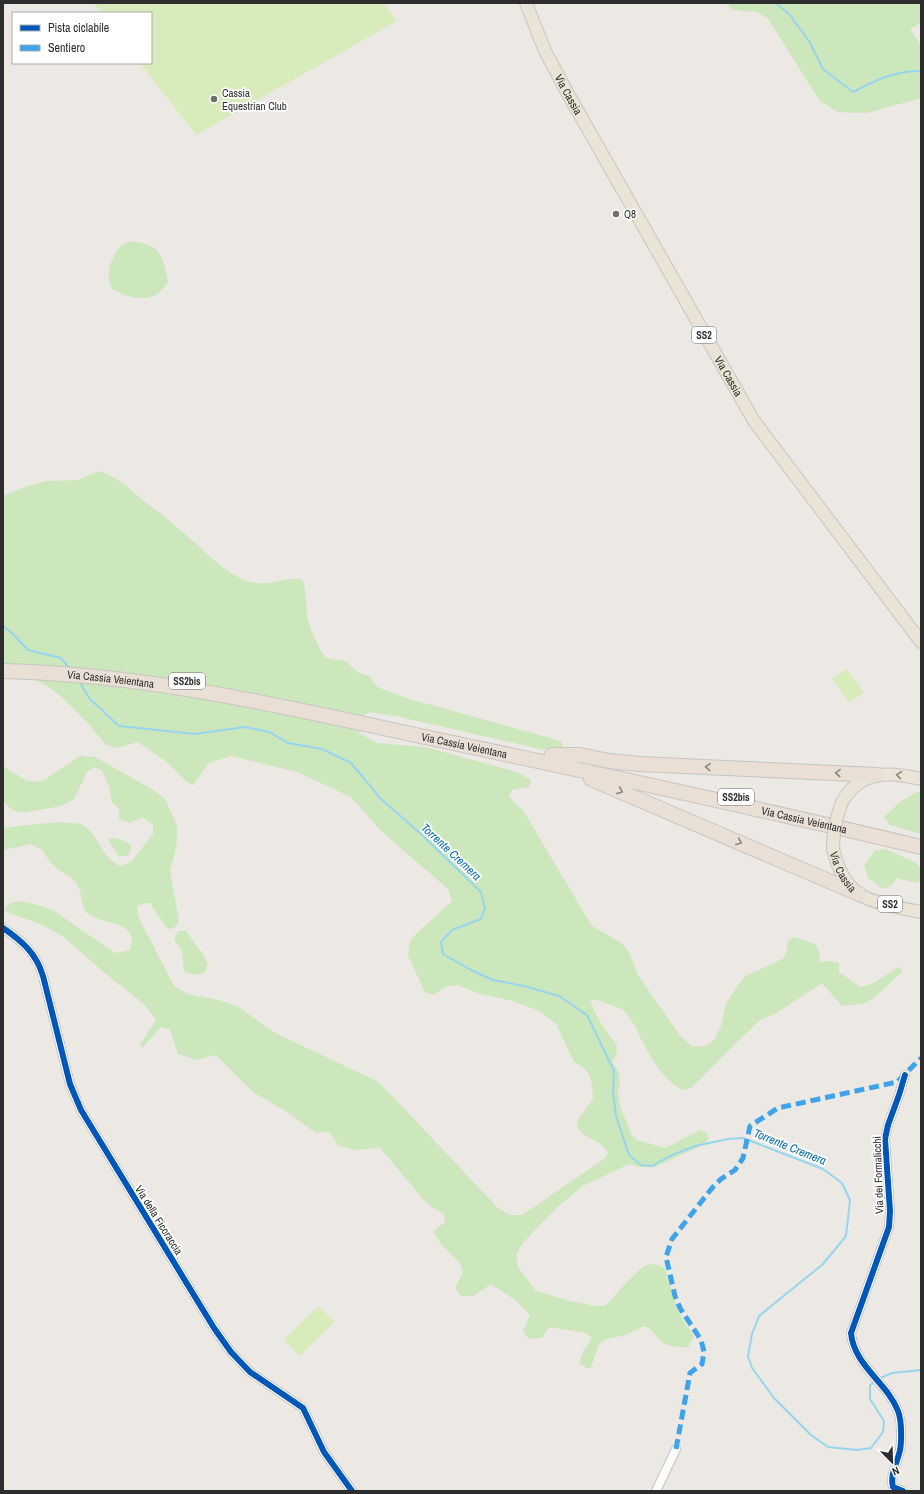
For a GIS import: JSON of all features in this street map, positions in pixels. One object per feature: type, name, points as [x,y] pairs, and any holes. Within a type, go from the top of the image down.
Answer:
[{"type":"highway","name":"Via Cassia Veientana","points":[[3,663],[86,668],[164,677],[242,689],[517,756],[921,847]]},
{"type":"highway","name":"Via Cassia Veientana","points":[[3,671],[86,675],[161,685],[369,720],[552,756],[843,820],[921,839]]},
{"type":"highway","points":[[552,756],[580,755],[609,761],[639,764],[877,775]]},
{"type":"highway","points":[[517,756],[544,766],[571,772],[594,780],[859,894]]},
{"type":"main road","name":"Via Cassia","points":[[526,3],[544,50],[754,421],[921,642]]},
{"type":"main road","name":"Via Cassia","points":[[921,779],[890,773],[877,775],[858,784],[847,794],[842,802],[837,814],[833,834],[833,849],[836,862],[847,882],[859,894],[894,906],[921,912]]},
{"type":"street","name":"Via della Ficoraccia","points":[[3,928],[27,947],[38,963],[70,1084],[81,1110],[214,1328],[231,1352],[250,1372],[302,1406],[324,1452],[352,1491]]},
{"type":"street","name":"Via dei Formalicchi","points":[[903,1491],[892,1487],[891,1481],[900,1452],[901,1433],[899,1413],[892,1399],[856,1353],[852,1343],[851,1333],[889,1227],[890,1211],[885,1139],[905,1075]]},
{"type":"street","points":[[656,1491],[676,1449]]},
{"type":"green space","name":"Cassia Equestrian Club","points":[[94,3],[383,3],[397,21],[196,135],[141,64],[152,64],[152,12],[101,12]]},
{"type":"green space","points":[[726,3],[921,3],[921,23],[910,29],[921,45],[921,98],[867,113],[838,112],[820,101],[768,19],[757,12],[732,10]]},
{"type":"green space","points":[[130,241],[154,248],[162,257],[168,282],[156,295],[135,298],[112,289],[109,282],[109,269],[111,263],[117,251],[125,243]]},
{"type":"green space","points":[[99,471],[111,476],[123,484],[176,526],[222,567],[231,573],[248,581],[257,583],[302,579],[306,593],[307,614],[310,625],[326,658],[345,661],[359,673],[369,676],[377,687],[410,699],[561,741],[563,746],[560,750],[548,751],[400,717],[370,712],[364,715],[359,733],[377,743],[425,747],[517,772],[531,780],[530,787],[512,790],[509,796],[524,812],[592,926],[623,944],[629,952],[638,975],[681,1037],[692,1046],[700,1047],[707,1045],[715,1039],[721,1026],[726,1003],[744,977],[784,958],[788,941],[794,937],[815,944],[820,953],[819,962],[828,961],[839,963],[839,972],[860,987],[872,984],[898,967],[901,968],[902,972],[874,998],[863,1004],[842,1006],[822,983],[775,1014],[760,1020],[691,1088],[683,1090],[671,1082],[660,1070],[625,1012],[621,1009],[594,999],[590,1002],[599,1020],[617,1046],[616,1055],[612,1062],[618,1070],[620,1080],[618,1093],[620,1106],[631,1134],[637,1140],[665,1148],[700,1130],[707,1133],[708,1140],[701,1146],[655,1167],[638,1167],[629,1164],[583,1186],[556,1208],[522,1244],[516,1255],[518,1267],[536,1291],[570,1301],[596,1306],[605,1306],[632,1277],[647,1265],[652,1264],[661,1266],[665,1269],[679,1313],[694,1337],[688,1347],[674,1346],[663,1343],[651,1330],[644,1326],[626,1335],[607,1339],[599,1344],[591,1367],[587,1369],[579,1363],[583,1352],[592,1338],[586,1333],[549,1327],[543,1337],[535,1339],[528,1338],[523,1330],[530,1315],[515,1300],[491,1284],[473,1296],[461,1296],[455,1288],[463,1272],[460,1263],[441,1244],[433,1232],[445,1222],[444,1214],[428,1205],[380,1148],[354,1150],[338,1145],[330,1132],[316,1133],[287,1112],[253,1092],[216,1055],[197,1060],[178,1054],[170,1029],[161,1027],[142,1048],[140,1045],[156,1020],[144,1004],[112,979],[61,935],[40,924],[4,910],[11,903],[19,901],[38,905],[53,910],[115,953],[130,950],[132,941],[130,934],[126,929],[90,915],[83,905],[79,888],[75,881],[51,863],[42,850],[31,844],[3,850],[3,828],[46,823],[70,823],[80,824],[86,827],[95,837],[109,858],[120,866],[131,862],[153,834],[153,825],[142,817],[130,823],[119,819],[119,809],[112,802],[109,786],[102,771],[94,767],[87,772],[74,799],[61,806],[27,812],[17,812],[11,809],[3,801],[3,766],[27,781],[35,782],[44,780],[80,756],[95,757],[152,789],[165,799],[177,825],[175,853],[170,870],[179,921],[177,925],[171,929],[167,929],[150,903],[144,903],[137,907],[138,916],[174,986],[188,994],[219,1000],[237,1006],[277,1034],[379,1082],[498,1208],[510,1215],[522,1215],[604,1159],[608,1153],[602,1145],[583,1134],[578,1127],[577,1121],[593,1099],[591,1081],[588,1072],[574,1062],[556,1024],[537,1010],[509,1000],[480,994],[457,985],[448,986],[433,995],[425,992],[408,956],[410,941],[452,901],[448,889],[382,832],[351,797],[297,772],[231,756],[209,763],[193,785],[187,782],[164,760],[138,742],[118,748],[106,745],[87,722],[57,693],[30,675],[3,674],[3,496],[27,486],[47,481],[78,480]]},
{"type":"green space","points":[[846,669],[864,692],[850,703],[832,679]]},
{"type":"green space","points":[[917,792],[921,792],[921,834],[890,825],[884,817],[900,802]]},
{"type":"green space","points":[[109,838],[115,838],[127,842],[131,846],[130,852],[127,856],[118,856],[109,841]]},
{"type":"green space","points":[[886,849],[916,863],[921,869],[921,880],[916,883],[896,878],[891,886],[882,889],[868,878],[864,865],[875,850]]},
{"type":"green space","points":[[178,931],[186,931],[204,956],[208,965],[204,973],[196,975],[184,972],[182,952],[174,939]]},
{"type":"green space","points":[[319,1306],[335,1322],[299,1356],[284,1339]]},
{"type":"waterway","points":[[776,3],[790,15],[809,41],[823,69],[853,92],[877,80],[894,74],[921,71]]},
{"type":"waterway","name":"Torrente Cremera","points":[[3,626],[28,650],[61,658],[70,669]]},
{"type":"waterway","name":"Torrente Cremera","points":[[79,681],[89,698],[119,726],[195,734],[245,727],[269,732],[288,743],[322,749],[351,763],[380,798],[421,834],[481,892],[485,908],[481,919],[452,930],[441,942],[443,954],[473,971],[493,980],[524,986],[559,996],[587,1015],[614,1071],[613,1093],[616,1116],[629,1155],[641,1165],[652,1166],[670,1156],[695,1146],[728,1139],[743,1138],[823,1169],[842,1183],[850,1200],[846,1236],[823,1264],[759,1316],[752,1334],[748,1356],[752,1368],[774,1398],[811,1435],[828,1447],[857,1450],[871,1448],[883,1432],[884,1421],[870,1399],[870,1385],[875,1382]]},
{"type":"waterway","name":"Torrente Cremera","points":[[878,1379],[892,1373],[921,1370]]},
{"type":"marked path","points":[[676,1449],[690,1373],[702,1364],[704,1352],[701,1340],[680,1308],[675,1296],[666,1257],[672,1239],[712,1188],[721,1179],[735,1170],[743,1158],[750,1126],[778,1108],[897,1082],[921,1058]]},
{"type":"cycle path","points":[[3,928],[28,948],[40,968],[70,1084],[81,1110],[214,1328],[231,1352],[250,1372],[303,1408],[324,1452],[352,1491]]},
{"type":"cycle path","points":[[903,1491],[893,1487],[892,1483],[901,1445],[901,1427],[898,1411],[886,1391],[864,1365],[853,1345],[851,1333],[889,1227],[890,1211],[885,1139],[888,1125],[905,1075]]},
{"type":"place","name":"Cassia Equestrian Club","points":[[214,99]]},
{"type":"place","name":"Q8","points":[[616,214]]}]
